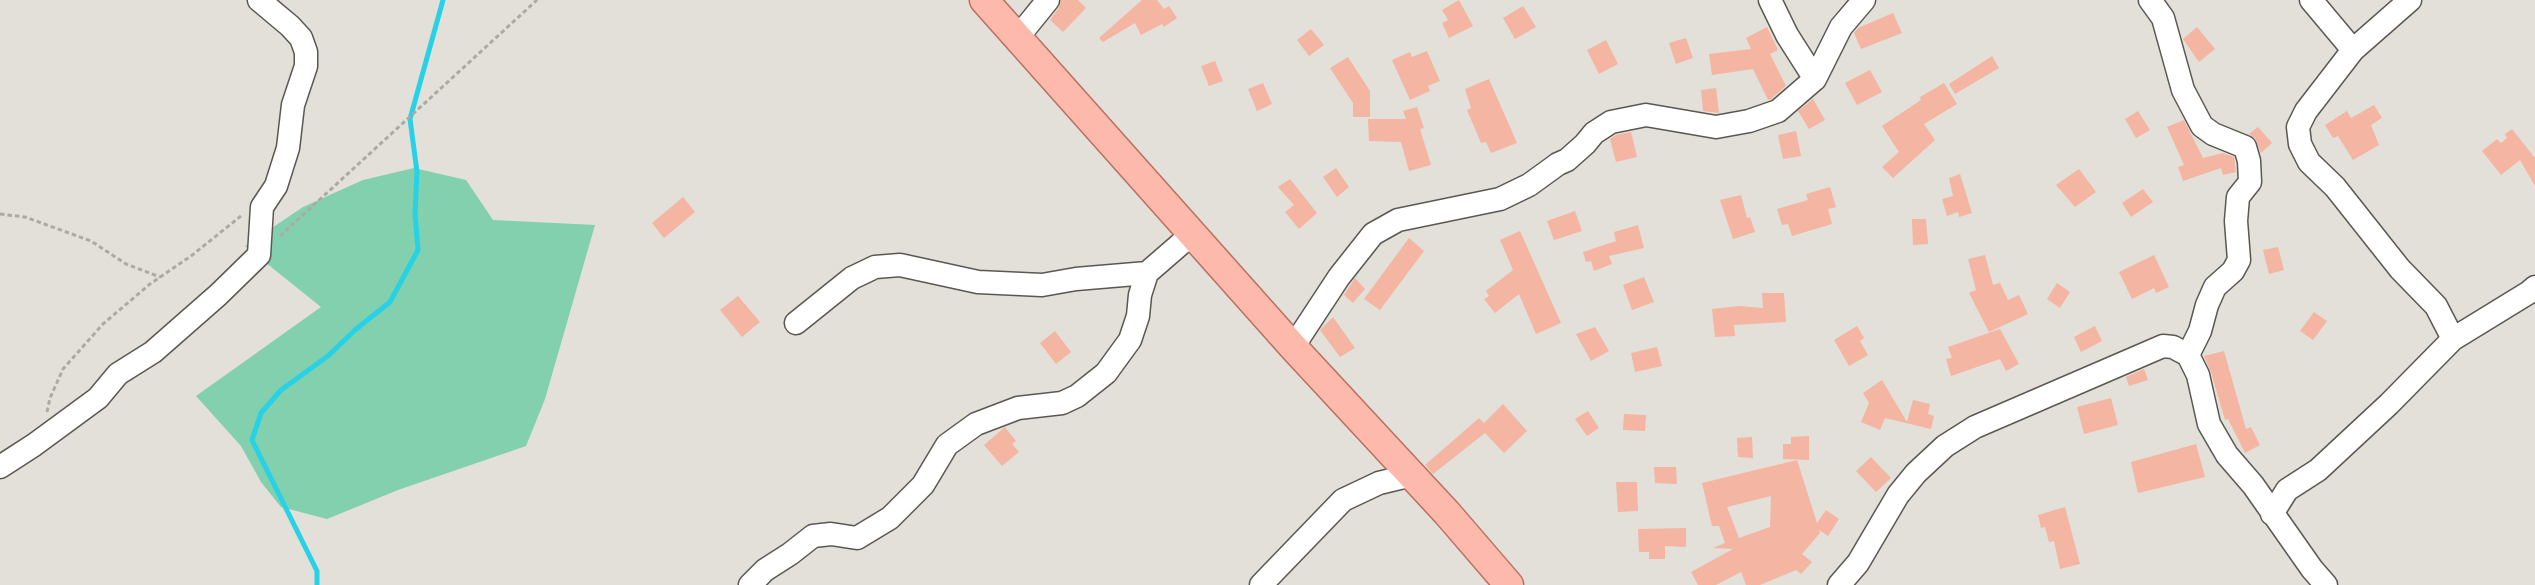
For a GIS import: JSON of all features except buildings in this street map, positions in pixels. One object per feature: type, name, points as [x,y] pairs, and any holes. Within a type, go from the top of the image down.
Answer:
[{"type":"main road","points":[[984,0],[1509,585]]},
{"type":"street","points":[[0,467],[98,398],[118,374],[153,352],[218,295],[259,255],[262,207],[276,186],[288,148],[293,105],[306,66],[306,52],[301,38],[259,0]]},
{"type":"street","points":[[1018,38],[1048,0]]},
{"type":"street","points":[[1770,0],[1787,34],[1815,79]]},
{"type":"street","points":[[1293,347],[1313,314],[1373,234],[1398,220],[1500,199],[1530,185],[1567,160],[1594,133],[1611,122],[1646,115],[1716,127],[1749,121],[1778,111],[1815,79],[1841,27],[1864,0]]},
{"type":"street","points":[[2150,0],[2163,18],[2183,90],[2202,126],[2213,134],[2245,147],[2249,161],[2250,182],[2238,197],[2236,221],[2239,260],[2233,271],[2215,287],[2206,305],[2200,331],[2188,355]]},
{"type":"street","points":[[2311,0],[2353,50]]},
{"type":"street","points":[[2410,0],[2353,50],[2306,111],[2298,127],[2300,144],[2309,162],[2335,187],[2400,269],[2436,306],[2453,339]]},
{"type":"street","points":[[750,585],[765,570],[813,536],[831,534],[857,538],[890,518],[923,484],[947,445],[976,424],[1018,408],[1062,403],[1077,396],[1106,373],[1130,340],[1138,316],[1140,295],[1147,273],[1192,234]]},
{"type":"street","points":[[796,323],[852,278],[875,267],[900,265],[978,282],[1042,285],[1076,279],[1147,273]]},
{"type":"street","points":[[2272,514],[2287,490],[2326,463],[2453,339],[2533,293]]},
{"type":"street","points":[[1839,585],[1858,563],[1898,495],[1916,472],[1945,446],[1975,427],[2163,346],[2173,347],[2188,355],[2198,375],[2209,424],[2227,455],[2253,484],[2272,514],[2326,585]]},
{"type":"street","points":[[1261,585],[1343,500],[1379,483],[1412,475]]},
{"type":"path","points":[[259,255],[335,188],[537,0]]},
{"type":"path","points":[[42,439],[50,398],[63,369],[104,324],[160,277],[191,256],[239,217],[262,207]]},
{"type":"path","points":[[0,213],[25,217],[91,241],[126,264],[160,277]]},
{"type":"green space","points":[[414,168],[466,180],[493,220],[595,225],[545,399],[526,446],[398,490],[327,519],[281,507],[261,482],[241,446],[196,396],[321,307],[245,246],[303,207],[363,180]]},
{"type":"waterway","points":[[317,585],[317,571],[252,440],[261,413],[281,390],[328,356],[355,330],[390,302],[418,250],[415,213],[417,172],[410,119],[443,0]]}]
